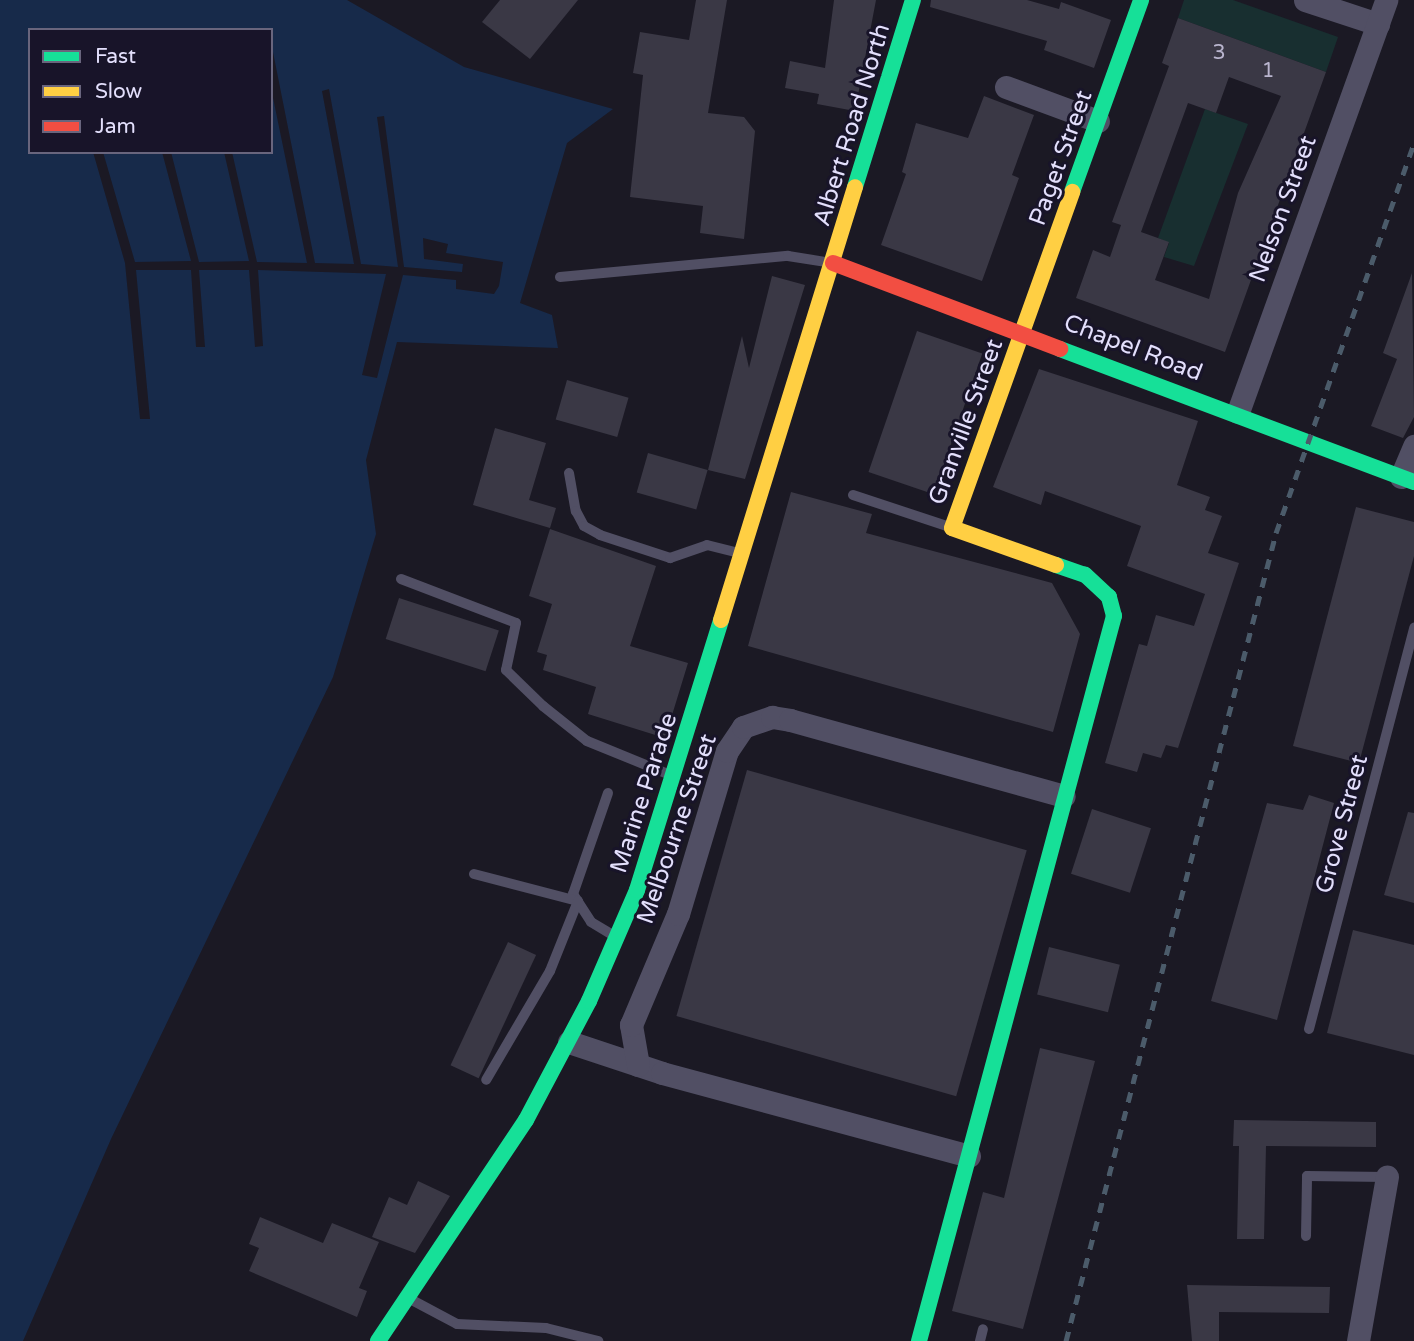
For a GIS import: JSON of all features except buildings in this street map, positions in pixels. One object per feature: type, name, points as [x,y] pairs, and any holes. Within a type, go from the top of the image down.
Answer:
[{"type":"street","name":"Albert Road North","points":[[833,263],[914,0]]},
{"type":"street","name":"Paget Street","points":[[1023,331],[1142,0]]},
{"type":"street","points":[[1305,0],[1378,24]]},
{"type":"street","name":"Nelson Street","points":[[1238,412],[1386,0]]},
{"type":"street","points":[[1006,87],[1098,121]]},
{"type":"street","name":"Chapel Road","points":[[833,263],[1023,331],[1407,479]]},
{"type":"street","name":"Marine Parade","points":[[379,1341],[410,1300],[526,1119],[569,1042],[617,937],[674,776],[833,263]]},
{"type":"street","name":"Granville Street","points":[[952,528],[1023,331]]},
{"type":"street","points":[[1407,479],[1414,446]]},
{"type":"street","points":[[919,1341],[1063,796],[1112,635],[1109,597],[1085,575],[1053,560],[952,528]]},
{"type":"street","name":"Melbourne Street","points":[[638,1065],[631,1025],[678,914],[727,751],[743,727],[772,717],[790,720],[1063,796]]},
{"type":"street","points":[[569,1042],[638,1065],[969,1156]]},
{"type":"street","points":[[1358,1341],[1387,1177]]},
{"type":"lane","points":[[560,277],[788,256],[833,263]]},
{"type":"lane","points":[[569,473],[576,511],[584,526],[600,535],[670,558],[707,545],[741,554]]},
{"type":"lane","points":[[853,495],[952,528]]},
{"type":"lane","points":[[401,579],[516,623],[506,670],[543,706],[587,741],[674,776]]},
{"type":"lane","name":"Grove Street","points":[[1309,1029],[1414,628]]},
{"type":"lane","points":[[608,793],[573,894],[591,922],[617,937]]},
{"type":"lane","points":[[474,874],[578,901]]},
{"type":"lane","points":[[486,1080],[550,971],[578,901]]},
{"type":"lane","points":[[1306,1236],[1307,1176],[1387,1177]]},
{"type":"lane","points":[[410,1300],[457,1324],[545,1328],[598,1341]]},
{"type":"green space","points":[[1184,0],[1233,0],[1338,37],[1326,72],[1178,18]]},
{"type":"green space","points":[[1205,109],[1248,124],[1194,266],[1164,257],[1169,243],[1158,238]]},
{"type":"water","points":[[0,0],[347,0],[464,67],[613,109],[567,143],[520,303],[552,315],[558,348],[397,342],[366,460],[376,534],[333,677],[111,1139],[23,1341],[0,1341]]},
{"type":"pier","points":[[273,52],[315,263],[354,264],[322,91],[329,89],[361,264],[398,267],[377,117],[384,116],[404,267],[462,272],[463,264],[424,259],[423,238],[448,244],[446,253],[503,262],[499,286],[494,294],[456,289],[456,280],[403,275],[377,378],[362,375],[386,274],[258,270],[263,346],[255,347],[249,270],[199,270],[205,347],[196,347],[191,270],[136,270],[150,419],[140,419],[125,263],[94,154],[104,154],[135,262],[191,261],[163,154],[172,154],[199,262],[249,261],[224,154],[232,154],[257,262],[307,263],[273,98]]},
{"type":"railway","points":[[1066,1341],[1276,533],[1414,143]]},
{"type":"traffic: fast","points":[[855,187],[913,0]]},
{"type":"traffic: fast","points":[[1072,192],[1141,0]]},
{"type":"traffic: fast","points":[[1060,349],[1414,482]]},
{"type":"traffic: fast","points":[[919,1341],[1114,616],[1109,597],[1085,575],[1056,565]]},
{"type":"traffic: fast","points":[[378,1341],[526,1120],[589,1001],[637,890],[721,620]]},
{"type":"traffic: slow","points":[[721,620],[855,187]]},
{"type":"traffic: slow","points":[[1056,565],[952,528],[1072,192]]},
{"type":"traffic: jam","points":[[833,263],[1060,349]]}]
